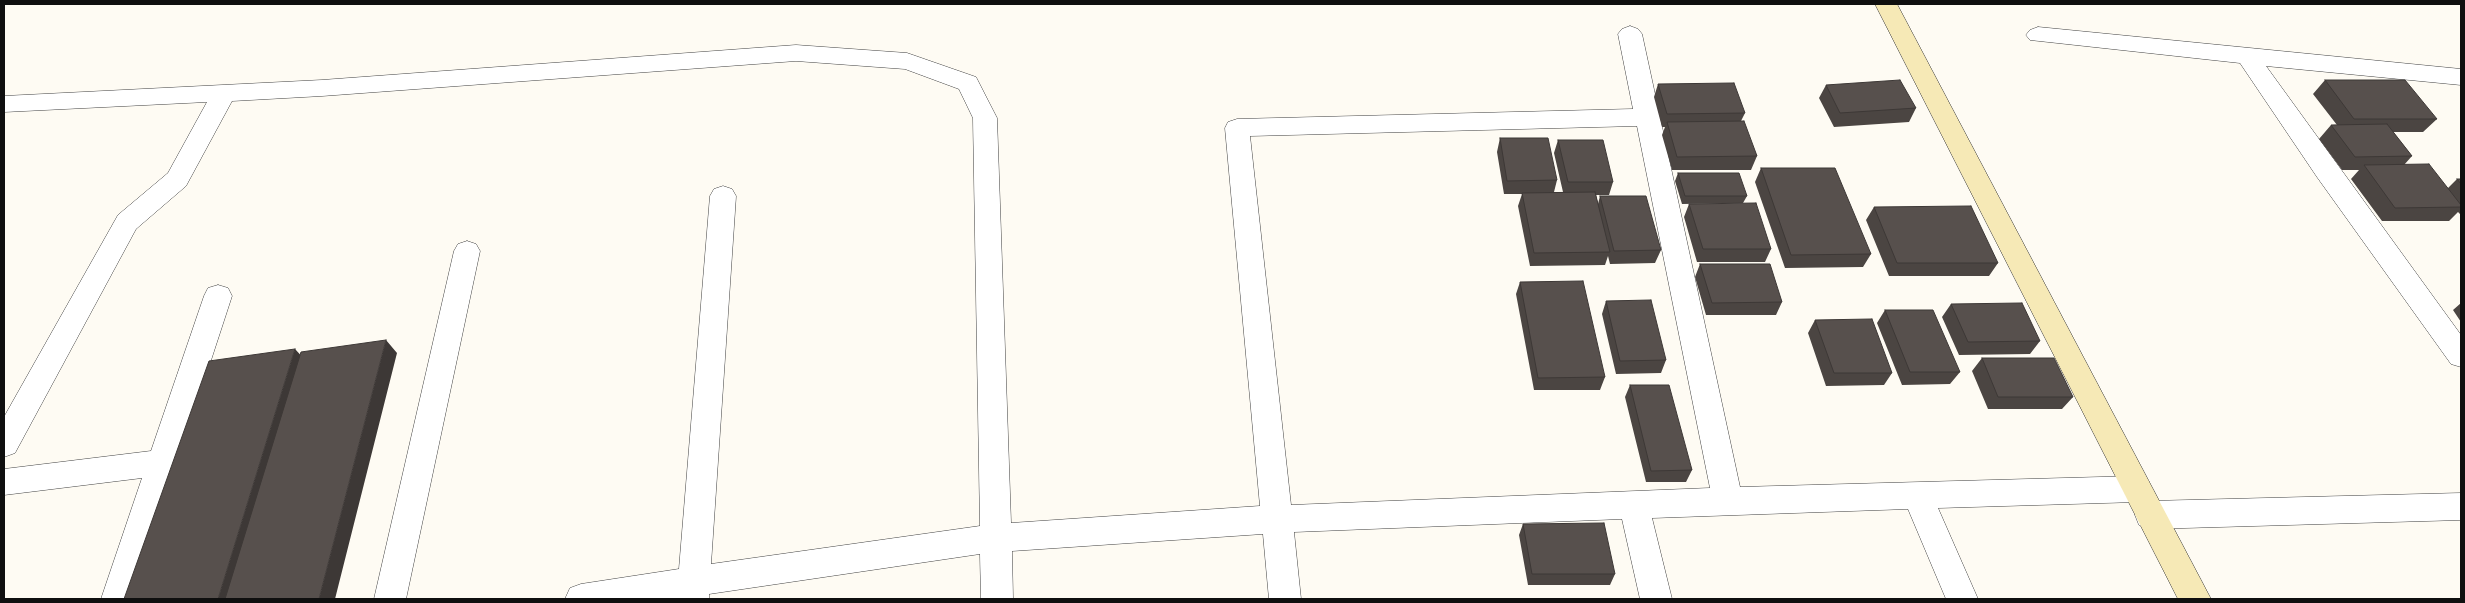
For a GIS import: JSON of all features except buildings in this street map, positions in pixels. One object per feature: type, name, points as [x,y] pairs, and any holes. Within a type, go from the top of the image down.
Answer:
[{"type":"street","points":[[1886,4],[2195,599]]},
{"type":"street","points":[[1630,34],[1728,501]]},
{"type":"street","points":[[2038,35],[2461,77]]},
{"type":"street","points":[[4,104],[322,88],[796,52],[907,61],[968,83],[984,118],[997,599]]},
{"type":"street","points":[[2247,56],[2326,170],[2461,356]]},
{"type":"street","points":[[4,444],[128,222],[177,179],[224,93]]},
{"type":"street","points":[[1285,599],[1237,128],[1648,117]]},
{"type":"street","points":[[694,590],[723,196]]},
{"type":"street","points":[[390,599],[467,252]]},
{"type":"street","points":[[117,599],[218,296]]},
{"type":"street","points":[[4,482],[162,462]]},
{"type":"street","points":[[1917,495],[1962,599]]},
{"type":"street","points":[[580,599],[694,590],[960,541],[1277,519],[1917,495],[2144,502],[2461,506]]},
{"type":"street","points":[[1634,505],[1656,599]]}]
